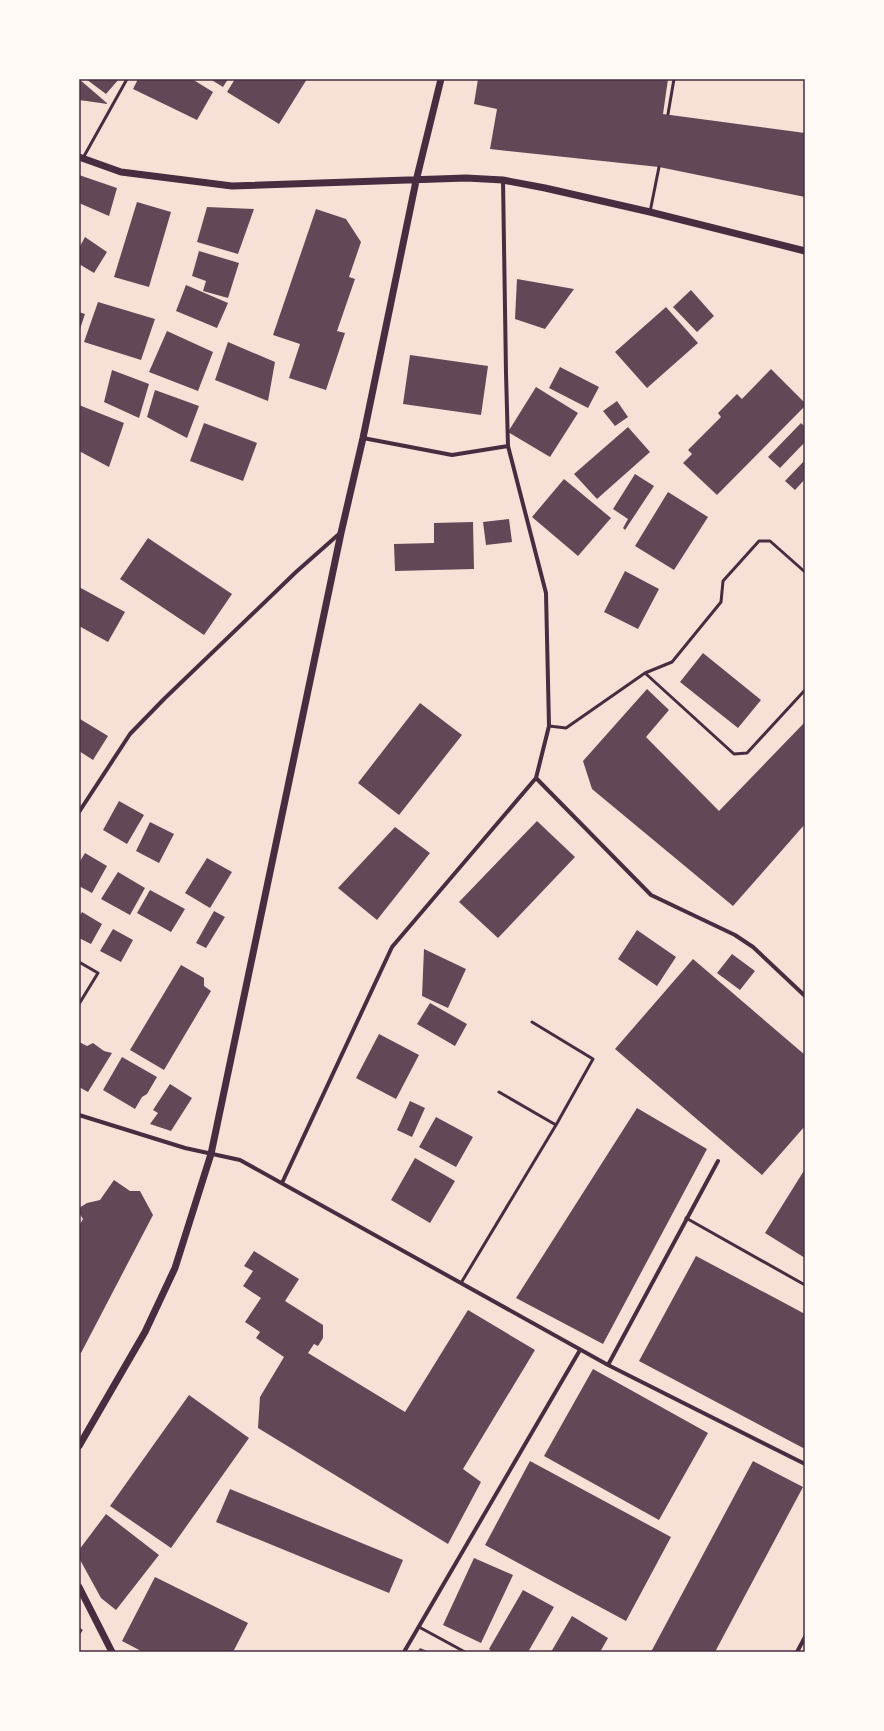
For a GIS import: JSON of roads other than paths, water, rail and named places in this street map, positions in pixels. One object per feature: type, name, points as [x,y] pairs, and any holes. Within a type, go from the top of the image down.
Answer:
[{"type":"street","points":[[79,1446],[146,1332],[175,1268],[211,1154],[341,533],[363,438],[416,180],[441,79]]},
{"type":"street","points":[[81,158],[121,172],[232,186],[466,178],[503,180],[584,196],[805,251]]},
{"type":"street","points":[[282,1183],[392,947],[536,778],[549,726],[546,593],[508,446],[503,180]]},
{"type":"street","points":[[363,438],[452,456],[508,446]]},
{"type":"street","points":[[79,812],[130,734],[164,699],[296,572],[341,533]]},
{"type":"street","points":[[536,778],[651,895],[735,935],[753,947],[805,996]]},
{"type":"street","points":[[79,1115],[185,1148],[240,1160],[608,1366],[805,1464]]},
{"type":"street","points":[[608,1366],[686,1218],[718,1161]]},
{"type":"street","points":[[404,1652],[580,1350]]},
{"type":"street","points":[[79,1587],[112,1652]]},
{"type":"street","points":[[797,1652],[805,1636]]},
{"type":"lane","points":[[81,158],[127,79]]},
{"type":"lane","points":[[668,114],[674,79]]},
{"type":"lane","points":[[650,212],[659,167]]},
{"type":"lane","points":[[549,726],[566,728],[645,672],[672,662],[721,602],[723,581],[759,540],[770,540],[805,572]]},
{"type":"lane","points":[[645,672],[734,754],[747,753],[805,690]]},
{"type":"lane","points":[[79,962],[98,973],[79,1004]]},
{"type":"lane","points":[[461,1283],[556,1125],[593,1059],[532,1022]]},
{"type":"lane","points":[[499,1092],[556,1125]]},
{"type":"lane","points":[[686,1218],[805,1285]]},
{"type":"lane","points":[[419,1627],[465,1652]]}]
